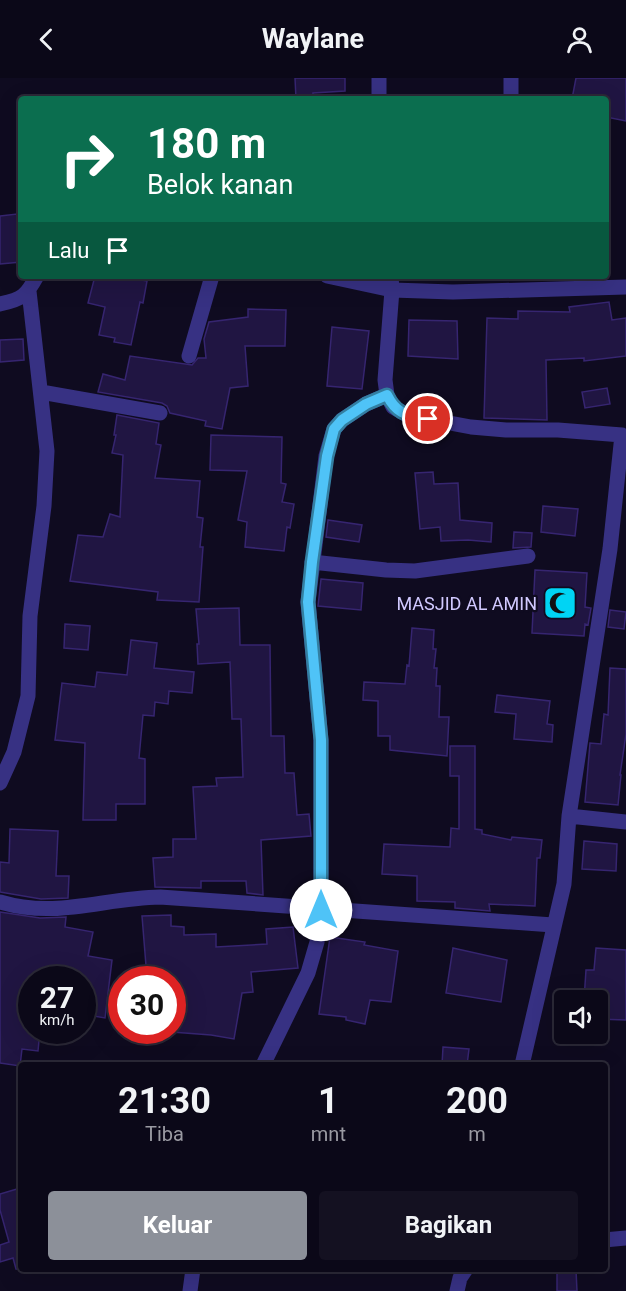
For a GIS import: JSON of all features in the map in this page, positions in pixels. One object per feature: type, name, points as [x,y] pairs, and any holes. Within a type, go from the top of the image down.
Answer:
[{"type":"street","points":[[379,78],[380,96]]},
{"type":"street","points":[[511,96],[512,78]]},
{"type":"street","points":[[0,304],[19,299],[29,291],[35,279]]},
{"type":"street","points":[[189,356],[212,279]]},
{"type":"street","points":[[355,279],[453,292],[626,287]]},
{"type":"street","points":[[392,283],[385,380],[387,395],[393,407],[407,415],[471,427],[624,435],[610,549],[569,816],[564,884],[523,1062]]},
{"type":"street","points":[[0,783],[14,752],[28,696],[30,616],[44,506],[47,451],[29,291]]},
{"type":"street","points":[[41,392],[160,413]]},
{"type":"street","points":[[264,1062],[308,973],[317,942],[321,910],[321,740],[308,602],[327,456],[334,429],[342,420],[366,404],[387,395]]},
{"type":"street","points":[[312,562],[415,571],[528,556]]},
{"type":"street","points":[[569,816],[626,822]]},
{"type":"street","points":[[0,902],[17,907],[52,910],[160,897],[554,925]]},
{"type":"street","points":[[608,1239],[625,1234]]},
{"type":"street","points":[[190,1291],[193,1272]]},
{"type":"street","points":[[457,1291],[464,1272]]},
{"type":"building","points":[[295,78],[345,78],[345,91],[296,96]]},
{"type":"building","points":[[576,78],[626,78],[626,121],[609,118],[609,96],[573,96]]},
{"type":"building","points":[[17,214],[18,262],[0,264],[0,216]]},
{"type":"building","points":[[94,279],[147,281],[131,345],[114,342],[115,338],[99,335],[105,307],[88,303]]},
{"type":"building","points":[[609,302],[612,320],[626,318],[626,356],[584,361],[584,358],[546,360],[547,420],[484,418],[487,318],[518,319],[518,311],[570,312],[569,307]]},
{"type":"building","points":[[248,309],[286,310],[285,346],[245,346],[248,386],[230,388],[222,429],[205,426],[206,421],[170,413],[167,406],[162,403],[98,392],[103,374],[125,380],[130,356],[192,365],[198,358],[206,358],[204,339],[209,322],[248,317]]},
{"type":"building","points":[[409,320],[457,321],[458,359],[408,356]]},
{"type":"building","points":[[332,327],[369,331],[362,389],[327,386]]},
{"type":"building","points":[[23,339],[24,360],[0,362],[0,340]]},
{"type":"building","points":[[607,388],[610,404],[585,408],[582,392]]},
{"type":"building","points":[[117,415],[159,423],[156,444],[161,445],[155,478],[200,481],[197,517],[203,518],[200,547],[203,547],[199,602],[157,600],[158,592],[70,581],[78,535],[103,537],[110,514],[120,517],[123,455],[112,453]]},
{"type":"building","points":[[211,435],[282,437],[281,483],[286,484],[282,502],[294,504],[290,528],[287,527],[284,551],[245,547],[247,522],[238,520],[247,471],[210,470]]},
{"type":"building","points":[[433,472],[434,484],[458,483],[460,520],[492,523],[491,542],[441,541],[440,527],[420,529],[415,473]]},
{"type":"building","points":[[543,506],[578,509],[575,536],[541,532]]},
{"type":"building","points":[[328,520],[362,525],[359,542],[326,537]]},
{"type":"building","points":[[514,532],[532,533],[531,547],[513,548]]},
{"type":"building","name":"MASJID AL AMIN","points":[[535,570],[587,573],[585,607],[591,608],[588,625],[585,624],[584,636],[532,633]]},
{"type":"building","points":[[321,579],[363,583],[361,610],[318,606]]},
{"type":"building","points":[[239,608],[240,645],[270,645],[271,736],[284,736],[285,773],[294,773],[297,815],[309,814],[311,836],[261,840],[263,895],[247,893],[246,881],[201,881],[201,888],[155,887],[153,858],[173,857],[173,839],[196,839],[193,787],[217,786],[216,778],[243,777],[241,719],[232,719],[230,662],[198,664],[196,609]]},
{"type":"building","points":[[610,610],[626,612],[624,629],[608,627]]},
{"type":"building","points":[[65,624],[90,626],[88,650],[64,648]]},
{"type":"building","points":[[412,628],[434,630],[433,649],[436,649],[434,668],[437,668],[436,686],[440,686],[439,717],[449,717],[447,756],[390,750],[390,736],[378,736],[378,701],[363,700],[364,682],[405,684]]},
{"type":"building","points":[[131,640],[157,643],[154,668],[194,672],[192,693],[169,691],[168,704],[155,702],[154,716],[143,715],[139,758],[145,759],[145,804],[116,804],[116,820],[83,820],[85,743],[55,740],[62,683],[95,687],[97,672],[127,675]]},
{"type":"building","points":[[610,668],[626,669],[626,734],[618,805],[585,802],[590,743],[601,744],[604,714],[608,715]]},
{"type":"building","points":[[497,695],[550,701],[547,724],[553,725],[552,742],[514,739],[516,714],[495,712]]},
{"type":"building","points":[[450,746],[475,746],[475,829],[482,830],[482,834],[511,840],[512,837],[542,840],[540,858],[537,858],[535,906],[489,904],[490,911],[455,908],[455,902],[417,901],[417,876],[382,874],[384,844],[450,847],[451,828],[459,829],[459,776],[450,776]]},
{"type":"building","points":[[10,829],[58,831],[56,876],[69,876],[68,898],[41,899],[0,892],[0,862],[9,863]]},
{"type":"building","points":[[584,841],[617,844],[616,871],[582,869]]},
{"type":"building","points":[[0,912],[40,918],[66,917],[65,927],[93,932],[88,956],[112,960],[111,966],[108,966],[105,1018],[96,1016],[96,966],[18,966],[18,1044],[39,1044],[38,1051],[22,1049],[18,1066],[0,1063]]},
{"type":"building","points":[[171,915],[171,926],[184,927],[184,935],[216,934],[216,947],[267,944],[266,929],[293,927],[298,968],[251,972],[253,992],[242,993],[234,1039],[186,1033],[186,966],[146,966],[142,916]]},
{"type":"building","points":[[330,937],[365,942],[364,945],[398,951],[391,1002],[370,1000],[365,1024],[346,1020],[346,1017],[319,1014]]},
{"type":"building","points":[[453,948],[507,960],[501,1002],[446,993]]},
{"type":"building","points":[[596,948],[626,950],[626,1020],[608,1019],[608,990],[585,990],[586,970],[594,970]]},
{"type":"building","points":[[443,1047],[469,1049],[467,1062],[442,1062]]},
{"type":"building","points":[[17,1189],[18,1193],[18,1269],[16,1269],[13,1258],[0,1262],[0,1245],[9,1242],[0,1210],[0,1194]]},
{"type":"building","points":[[557,1272],[576,1272],[577,1291],[557,1291]]},
{"type":"place","name":"MASJID AL AMIN","points":[[560,603]]},
{"type":"route","points":[[321,910],[321,740],[308,602],[327,456],[334,429],[342,420],[366,404],[387,395],[393,407],[407,415],[428,419]]}]
